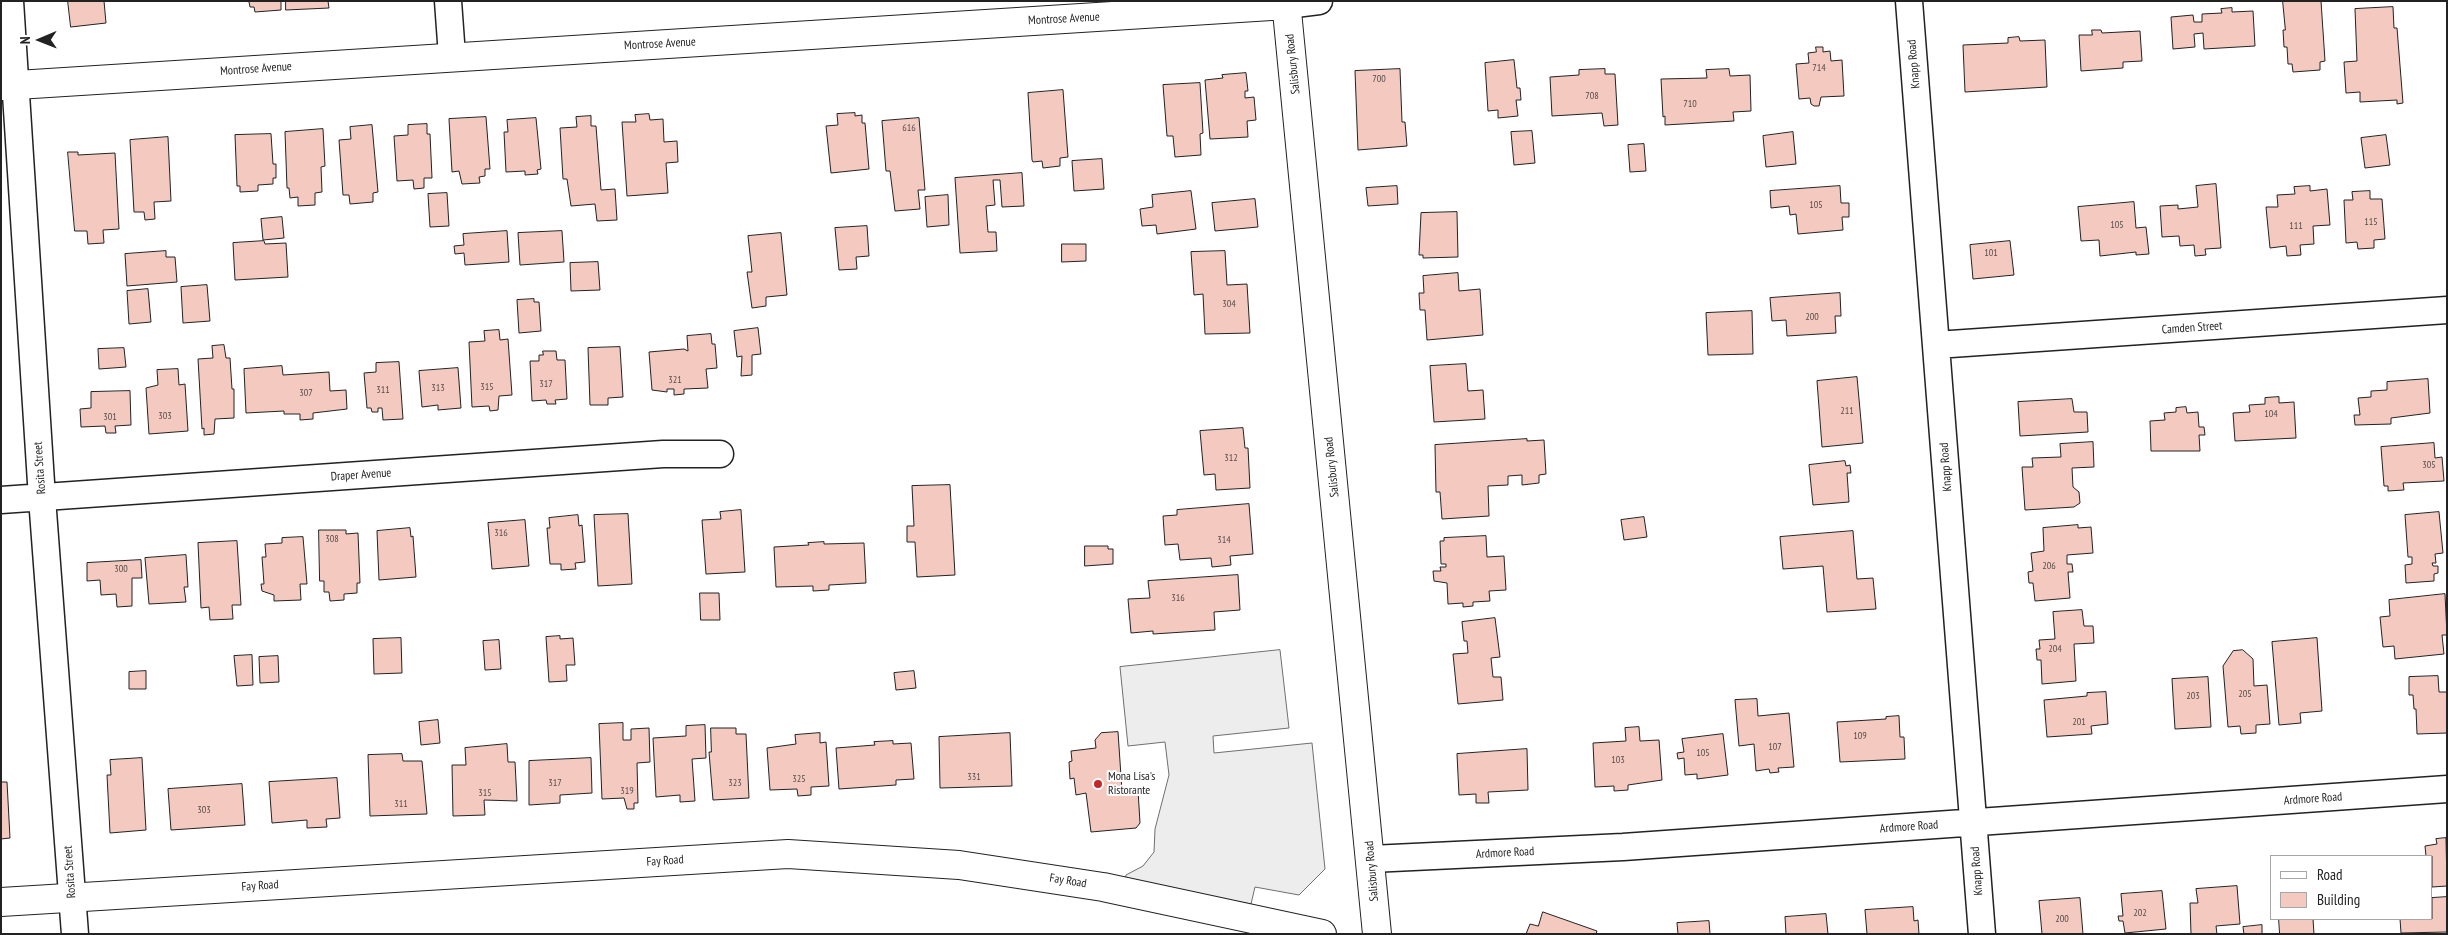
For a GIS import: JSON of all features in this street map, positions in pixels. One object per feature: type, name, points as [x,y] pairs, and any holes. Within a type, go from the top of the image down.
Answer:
[{"type":"street","name":"Rosita Street","points":[[10,1],[8,85],[75,934]]},
{"type":"street","points":[[448,1],[452,56]]},
{"type":"street","name":"Montrose Avenue","points":[[8,85],[1319,1]]},
{"type":"street","name":"Knapp Road","points":[[1909,1],[1982,934]]},
{"type":"street","name":"Salisbury Road","points":[[1286,3],[1377,934]]},
{"type":"street","name":"Camden Street","points":[[1936,345],[2447,310]]},
{"type":"street","name":"Draper Avenue","points":[[1,500],[663,454],[720,454]]},
{"type":"street","name":"Ardmore Road","points":[[1371,859],[1623,847],[2447,789]]},
{"type":"street","name":"Fay Road","points":[[1,902],[788,854],[958,865],[1103,887],[1322,934]]},
{"type":"shaded area","points":[[1280,650],[1289,728],[1213,736],[1214,753],[1312,743],[1325,869],[1299,895],[1255,887],[1251,904],[1125,880],[1126,875],[1143,866],[1154,852],[1155,829],[1169,775],[1165,742],[1128,746],[1120,667]]},
{"type":"building","points":[[68,1],[104,1],[106,23],[71,27]]},
{"type":"building","points":[[238,1],[281,1],[281,10],[255,12],[254,7],[250,7],[249,2]]},
{"type":"building","points":[[286,1],[328,1],[329,8],[286,10]]},
{"type":"building","points":[[2283,1],[2321,1],[2325,61],[2320,62],[2320,70],[2293,72],[2292,64],[2288,64],[2287,47],[2284,47]]},
{"type":"building","points":[[2393,7],[2394,28],[2397,28],[2403,103],[2397,104],[2397,100],[2360,102],[2360,92],[2346,93],[2344,62],[2357,61],[2355,9]]},
{"type":"building","points":[[2232,8],[2232,12],[2253,11],[2255,46],[2204,49],[2203,33],[2194,34],[2195,47],[2173,49],[2171,17],[2193,15],[2194,22],[2202,22],[2202,14],[2222,13],[2221,9]]},
{"type":"building","points":[[2092,30],[2101,30],[2102,33],[2140,31],[2142,61],[2123,62],[2123,68],[2081,71],[2079,35],[2092,35]]},
{"type":"building","points":[[2019,37],[2020,41],[2045,40],[2047,87],[1965,92],[1963,45],[2008,43],[2008,38]]},
{"type":"building","points":[[1816,47],[1823,47],[1823,52],[1830,51],[1831,61],[1842,60],[1844,96],[1821,97],[1819,106],[1811,104],[1810,98],[1799,99],[1796,64],[1809,63],[1808,53],[1816,52]]},
{"type":"building","points":[[1514,60],[1517,88],[1520,88],[1521,100],[1516,100],[1518,116],[1498,118],[1498,110],[1488,111],[1485,63]]},
{"type":"building","points":[[1400,69],[1402,122],[1405,122],[1407,146],[1358,150],[1355,71]]},
{"type":"building","points":[[1605,69],[1605,74],[1615,74],[1618,125],[1604,126],[1602,113],[1552,116],[1550,77],[1579,75],[1579,70]]},
{"type":"building","points":[[1729,69],[1730,76],[1750,75],[1751,111],[1733,112],[1734,121],[1665,125],[1661,79],[1707,78],[1706,70]]},
{"type":"building","points":[[1246,73],[1248,91],[1245,91],[1245,98],[1254,97],[1256,120],[1247,121],[1248,137],[1210,139],[1205,80],[1223,78],[1222,75]]},
{"type":"building","points":[[1200,83],[1203,133],[1200,134],[1201,155],[1175,157],[1173,136],[1167,136],[1163,85]]},
{"type":"building","points":[[1063,90],[1068,157],[1060,158],[1060,166],[1043,168],[1042,161],[1033,162],[1032,160],[1028,93]]},
{"type":"building","points":[[855,113],[855,116],[862,115],[862,123],[865,123],[869,169],[831,173],[826,126],[838,125],[837,114]]},
{"type":"building","points":[[649,114],[650,120],[663,119],[664,142],[677,141],[678,162],[666,163],[668,193],[627,196],[622,122],[636,122],[635,115]]},
{"type":"building","points":[[591,116],[591,126],[596,126],[601,190],[615,189],[617,220],[597,221],[595,204],[571,206],[567,179],[563,179],[560,128],[577,127],[576,117]]},
{"type":"building","points":[[486,117],[490,169],[485,169],[485,176],[479,177],[480,183],[462,184],[459,171],[452,172],[449,119]]},
{"type":"building","points":[[536,118],[541,169],[537,170],[538,174],[525,175],[525,171],[506,172],[504,132],[508,132],[507,120]]},
{"type":"building","points":[[919,118],[925,190],[918,190],[920,209],[895,211],[890,171],[886,171],[882,121]]},
{"type":"building","points":[[427,124],[427,134],[430,134],[432,178],[424,178],[424,188],[414,189],[413,180],[397,181],[394,136],[408,135],[408,125]]},
{"type":"building","points":[[372,125],[378,192],[373,193],[373,202],[350,204],[349,195],[343,195],[339,140],[351,139],[350,127]]},
{"type":"building","points":[[323,129],[325,166],[321,167],[322,192],[315,193],[315,205],[298,206],[298,197],[290,198],[289,188],[287,188],[285,132]]},
{"type":"building","points":[[1532,131],[1535,163],[1514,165],[1511,132]]},
{"type":"building","points":[[1793,132],[1796,164],[1766,167],[1763,136]]},
{"type":"building","points":[[271,134],[273,164],[276,164],[276,178],[273,178],[273,184],[258,185],[258,191],[240,192],[240,186],[237,186],[235,135]]},
{"type":"building","points":[[2386,135],[2390,165],[2365,168],[2361,138]]},
{"type":"building","points":[[168,137],[171,201],[154,202],[155,219],[145,220],[144,212],[134,212],[130,140]]},
{"type":"building","points":[[1644,144],[1646,171],[1630,172],[1628,145]]},
{"type":"building","points":[[68,152],[78,152],[78,155],[115,153],[119,229],[103,230],[104,243],[88,244],[87,231],[75,231]]},
{"type":"building","points":[[1102,159],[1104,189],[1074,191],[1072,161]]},
{"type":"building","points":[[1022,173],[1024,206],[1002,207],[1000,180],[993,180],[995,205],[986,206],[988,232],[996,232],[997,251],[960,253],[955,178]]},
{"type":"building","points":[[2216,184],[2221,248],[2205,249],[2206,255],[2195,256],[2194,245],[2180,246],[2179,236],[2162,237],[2160,206],[2178,205],[2178,209],[2198,207],[2196,186]]},
{"type":"building","points":[[1397,186],[1398,204],[1368,206],[1366,188]]},
{"type":"building","points":[[1840,186],[1841,203],[1849,203],[1849,217],[1842,217],[1843,230],[1798,234],[1796,214],[1790,215],[1789,206],[1771,208],[1770,191]]},
{"type":"building","points":[[2310,186],[2310,191],[2327,189],[2330,225],[2313,226],[2314,244],[2300,245],[2301,255],[2287,256],[2286,246],[2270,248],[2266,207],[2278,207],[2277,195],[2295,194],[2294,187]]},
{"type":"building","points":[[1191,191],[1196,229],[1157,234],[1156,225],[1142,226],[1140,209],[1153,207],[1152,195]]},
{"type":"building","points":[[2370,191],[2370,199],[2382,199],[2385,239],[2374,240],[2374,248],[2358,249],[2357,242],[2346,243],[2344,200],[2353,200],[2352,192]]},
{"type":"building","points":[[447,193],[449,226],[430,227],[428,194]]},
{"type":"building","points":[[948,195],[949,225],[927,227],[925,197]]},
{"type":"building","points":[[1255,199],[1258,227],[1215,231],[1212,203]]},
{"type":"building","points":[[2134,202],[2136,228],[2146,227],[2149,254],[2136,255],[2136,252],[2100,256],[2099,240],[2081,241],[2078,207]]},
{"type":"building","points":[[1457,212],[1458,257],[1423,258],[1423,255],[1419,255],[1421,213]]},
{"type":"building","points":[[282,217],[284,238],[263,240],[261,219]]},
{"type":"building","points":[[867,226],[869,256],[856,257],[857,269],[839,270],[835,228]]},
{"type":"building","points":[[507,231],[509,262],[465,265],[464,253],[455,254],[454,246],[464,245],[463,234]]},
{"type":"building","points":[[562,231],[564,262],[520,265],[518,233]]},
{"type":"building","points":[[781,233],[787,295],[766,297],[766,306],[752,308],[747,272],[752,272],[748,236]]},
{"type":"building","points":[[264,241],[265,244],[286,243],[288,277],[235,280],[233,243]]},
{"type":"building","points":[[2010,241],[2014,275],[1973,279],[1970,245]]},
{"type":"building","points":[[1062,244],[1086,244],[1086,261],[1062,262]]},
{"type":"building","points":[[166,251],[166,257],[175,257],[177,282],[127,286],[125,254]]},
{"type":"building","points":[[1225,251],[1227,285],[1247,284],[1250,333],[1205,334],[1203,294],[1194,295],[1191,252]]},
{"type":"building","points":[[598,262],[600,290],[571,291],[570,263]]},
{"type":"building","points":[[1458,273],[1459,291],[1480,289],[1483,335],[1427,340],[1425,310],[1420,310],[1419,293],[1424,293],[1423,276]]},
{"type":"building","points":[[207,285],[210,321],[183,323],[181,287]]},
{"type":"building","points":[[148,289],[151,322],[129,324],[127,291]]},
{"type":"building","points":[[1840,293],[1841,316],[1835,316],[1836,333],[1787,336],[1786,320],[1772,321],[1770,298]]},
{"type":"building","points":[[534,299],[534,302],[539,302],[541,331],[519,333],[517,300]]},
{"type":"building","points":[[1752,311],[1753,354],[1708,355],[1706,313]]},
{"type":"building","points":[[758,328],[761,354],[752,355],[752,375],[741,376],[742,356],[737,357],[734,331]]},
{"type":"building","points":[[499,330],[500,340],[508,339],[512,395],[499,396],[498,410],[490,411],[489,406],[472,407],[469,342],[485,341],[484,331]]},
{"type":"building","points":[[711,334],[712,344],[715,344],[717,368],[706,369],[708,388],[684,389],[684,394],[674,395],[674,389],[667,389],[667,392],[652,390],[649,352],[684,349],[688,351],[687,336]]},
{"type":"building","points":[[224,345],[226,358],[230,358],[232,389],[234,389],[234,418],[215,419],[214,434],[204,435],[204,428],[202,429],[198,359],[213,358],[212,346]]},
{"type":"building","points":[[620,347],[623,397],[608,398],[608,405],[590,405],[588,348]]},
{"type":"building","points":[[124,348],[126,367],[99,369],[98,349]]},
{"type":"building","points":[[543,351],[556,351],[557,360],[565,360],[567,399],[555,400],[556,404],[547,404],[546,400],[532,401],[530,361],[539,361],[539,355],[543,355]]},
{"type":"building","points":[[399,362],[403,419],[383,420],[382,408],[378,408],[378,412],[372,412],[371,408],[367,408],[364,373],[376,372],[376,363]]},
{"type":"building","points":[[1466,364],[1468,391],[1483,390],[1485,419],[1434,422],[1430,366]]},
{"type":"building","points":[[282,366],[283,375],[329,372],[330,391],[346,390],[347,409],[313,413],[313,419],[300,420],[300,414],[284,414],[284,411],[246,413],[244,369]]},
{"type":"building","points":[[458,368],[461,408],[438,410],[438,405],[422,407],[419,371]]},
{"type":"building","points":[[178,369],[179,385],[185,384],[188,431],[149,434],[146,388],[158,385],[157,370]]},
{"type":"building","points":[[1857,377],[1863,443],[1822,447],[1817,381]]},
{"type":"building","points":[[2428,379],[2430,413],[2391,418],[2391,424],[2355,425],[2354,415],[2360,415],[2358,398],[2371,397],[2371,391],[2387,390],[2387,382]]},
{"type":"building","points":[[130,391],[131,425],[115,426],[116,433],[106,433],[105,426],[81,427],[80,409],[91,408],[91,392]]},
{"type":"building","points":[[2279,397],[2279,403],[2294,402],[2296,438],[2235,441],[2233,413],[2250,412],[2249,405],[2265,404],[2265,398]]},
{"type":"building","points":[[2072,399],[2074,412],[2087,412],[2088,432],[2020,436],[2018,402]]},
{"type":"building","points":[[2186,407],[2187,413],[2198,412],[2199,427],[2204,427],[2205,435],[2199,435],[2200,451],[2151,451],[2150,421],[2165,420],[2164,413],[2176,412],[2176,408]]},
{"type":"building","points":[[1243,428],[1245,448],[1248,448],[1250,488],[1216,490],[1215,474],[1204,475],[1200,431]]},
{"type":"building","points":[[1527,439],[1527,441],[1544,440],[1546,474],[1539,475],[1539,483],[1522,485],[1522,475],[1508,476],[1508,485],[1488,486],[1489,516],[1442,519],[1440,492],[1436,492],[1435,445]]},
{"type":"building","points":[[2093,442],[2094,467],[2072,468],[2073,487],[2079,492],[2080,503],[2074,507],[2025,510],[2022,467],[2033,467],[2032,458],[2061,457],[2060,444]]},
{"type":"building","points":[[2434,443],[2435,458],[2442,457],[2444,481],[2403,483],[2404,490],[2388,491],[2388,486],[2384,486],[2381,447]]},
{"type":"building","points":[[1845,461],[1846,466],[1850,465],[1851,473],[1847,473],[1849,502],[1813,505],[1809,465]]},
{"type":"building","points":[[950,485],[955,575],[917,577],[915,542],[907,542],[907,526],[914,526],[912,486]]},
{"type":"building","points":[[1249,504],[1253,554],[1230,556],[1231,565],[1212,567],[1211,558],[1180,560],[1178,544],[1165,545],[1163,516],[1177,515],[1177,510]]},
{"type":"building","points":[[741,510],[745,572],[706,574],[702,520],[721,519],[720,512]]},
{"type":"building","points":[[2439,512],[2443,553],[2435,554],[2436,563],[2432,563],[2433,566],[2438,566],[2438,573],[2434,574],[2434,581],[2406,583],[2405,565],[2412,564],[2412,557],[2408,557],[2405,515]]},
{"type":"building","points":[[628,514],[632,584],[598,586],[594,515]]},
{"type":"building","points":[[578,515],[579,526],[582,525],[585,562],[575,563],[576,569],[561,570],[561,564],[550,564],[547,528],[550,528],[549,518]]},
{"type":"building","points":[[1644,517],[1647,537],[1624,540],[1621,520]]},
{"type":"building","points":[[525,520],[529,566],[492,569],[488,523]]},
{"type":"building","points":[[2078,525],[2078,528],[2091,527],[2093,553],[2067,555],[2067,564],[2072,564],[2073,572],[2068,572],[2070,598],[2035,601],[2033,583],[2029,583],[2028,572],[2033,571],[2031,553],[2044,551],[2043,528]]},
{"type":"building","points":[[410,528],[411,537],[413,536],[416,577],[379,580],[377,531]]},
{"type":"building","points":[[319,530],[346,530],[346,534],[358,533],[360,583],[357,583],[357,593],[344,594],[344,600],[330,601],[329,592],[324,592],[324,581],[320,581]]},
{"type":"building","points":[[1853,531],[1857,579],[1873,578],[1876,609],[1827,612],[1823,566],[1783,569],[1780,537]]},
{"type":"building","points":[[1486,536],[1487,557],[1504,556],[1506,590],[1489,591],[1490,601],[1473,602],[1473,606],[1463,607],[1463,603],[1448,604],[1447,583],[1434,581],[1433,571],[1441,571],[1440,567],[1446,567],[1446,564],[1441,564],[1440,541],[1444,541],[1444,538]]},
{"type":"building","points":[[303,537],[307,584],[300,584],[301,600],[274,601],[274,595],[262,591],[261,584],[264,584],[262,557],[266,557],[265,544],[282,543],[282,538]]},
{"type":"building","points":[[237,541],[241,605],[232,605],[233,619],[210,620],[209,607],[201,608],[198,543]]},
{"type":"building","points":[[824,542],[824,544],[864,543],[866,583],[829,585],[829,590],[813,591],[813,586],[776,587],[774,547]]},
{"type":"building","points":[[1085,546],[1108,546],[1108,549],[1113,549],[1113,564],[1085,566]]},
{"type":"building","points":[[186,555],[188,587],[184,587],[186,602],[149,604],[145,558]]},
{"type":"building","points":[[141,560],[142,578],[132,578],[132,606],[117,607],[116,594],[101,595],[100,580],[87,581],[87,563]]},
{"type":"building","points":[[1238,575],[1240,610],[1214,612],[1215,630],[1153,634],[1153,631],[1131,633],[1128,599],[1150,598],[1148,581]]},
{"type":"building","points":[[700,593],[719,593],[720,620],[701,620]]},
{"type":"building","points":[[2445,594],[2447,635],[2442,635],[2444,654],[2395,659],[2394,646],[2383,647],[2380,617],[2390,616],[2389,600]]},
{"type":"building","points":[[2082,610],[2084,626],[2093,626],[2094,643],[2074,644],[2076,681],[2042,684],[2041,660],[2037,660],[2036,649],[2040,649],[2039,640],[2055,639],[2053,612]]},
{"type":"building","points":[[1495,618],[1500,657],[1491,658],[1493,677],[1501,677],[1503,700],[1458,704],[1453,654],[1468,653],[1467,641],[1464,641],[1462,622]]},
{"type":"building","points":[[560,636],[560,639],[573,638],[575,665],[566,665],[567,681],[549,682],[546,637]]},
{"type":"building","points":[[401,638],[402,673],[374,674],[373,639]]},
{"type":"building","points":[[2317,638],[2322,711],[2300,713],[2301,723],[2279,725],[2272,642]]},
{"type":"building","points":[[499,640],[501,669],[485,670],[483,641]]},
{"type":"building","points":[[2243,650],[2253,659],[2254,686],[2267,685],[2270,724],[2256,725],[2256,733],[2241,734],[2240,726],[2228,727],[2223,666],[2233,651]]},
{"type":"building","points":[[252,655],[253,685],[237,686],[234,656]]},
{"type":"building","points":[[278,656],[279,682],[260,683],[259,657]]},
{"type":"building","points":[[146,671],[146,689],[129,689],[129,672]]},
{"type":"building","points":[[914,671],[916,688],[896,690],[894,673]]},
{"type":"building","points":[[2438,676],[2439,692],[2447,692],[2447,733],[2417,734],[2416,709],[2414,709],[2413,695],[2409,695],[2409,677]]},
{"type":"building","points":[[2208,677],[2211,727],[2175,729],[2172,679]]},
{"type":"building","points":[[2106,692],[2108,724],[2091,726],[2092,734],[2047,737],[2044,700],[2087,696],[2087,693]]},
{"type":"building","points":[[1757,699],[1758,716],[1789,713],[1794,767],[1778,768],[1779,772],[1770,773],[1769,769],[1756,771],[1754,744],[1739,746],[1735,700]]},
{"type":"building","points":[[1899,716],[1900,737],[1904,737],[1905,759],[1840,762],[1837,722],[1886,719],[1886,717]]},
{"type":"building","points":[[438,720],[440,743],[421,745],[419,722]]},
{"type":"building","points":[[623,723],[623,740],[631,740],[631,729],[649,728],[650,762],[637,763],[638,803],[634,803],[634,809],[627,809],[624,798],[602,799],[599,724]]},
{"type":"building","points":[[705,725],[706,758],[692,759],[695,801],[680,802],[680,795],[656,797],[653,738],[686,736],[686,726]]},
{"type":"building","points":[[1639,727],[1640,741],[1659,740],[1662,780],[1628,785],[1628,790],[1614,791],[1614,786],[1595,787],[1593,743],[1626,741],[1625,728]]},
{"type":"building","points":[[711,728],[736,728],[736,734],[746,734],[749,798],[713,800],[709,752],[711,752]]},
{"type":"building","name":"Mona Lisa's Ristorante","points":[[1118,732],[1122,791],[1138,790],[1140,823],[1136,828],[1091,832],[1086,793],[1076,795],[1074,778],[1070,779],[1069,762],[1072,761],[1071,751],[1096,748],[1095,740],[1101,733]]},
{"type":"building","points":[[820,733],[820,743],[826,742],[829,786],[811,787],[811,795],[798,796],[797,789],[770,790],[767,748],[796,744],[795,735]]},
{"type":"building","points":[[1010,733],[1012,786],[940,788],[939,737]]},
{"type":"building","points":[[1723,734],[1728,775],[1697,779],[1697,774],[1685,775],[1684,758],[1678,759],[1677,753],[1684,752],[1682,739]]},
{"type":"building","points":[[893,741],[893,744],[911,743],[914,779],[896,780],[896,785],[839,789],[836,748],[875,745],[874,742]]},
{"type":"building","points":[[507,744],[508,762],[515,762],[517,801],[484,800],[485,815],[453,816],[452,765],[466,765],[465,748]]},
{"type":"building","points":[[1527,749],[1528,790],[1488,792],[1489,803],[1476,803],[1476,794],[1459,795],[1457,754]]},
{"type":"building","points":[[402,754],[403,761],[422,761],[427,814],[370,816],[368,755]]},
{"type":"building","points":[[142,758],[146,830],[110,833],[107,775],[111,775],[110,760]]},
{"type":"building","points":[[591,758],[592,793],[560,795],[560,803],[529,805],[529,761]]},
{"type":"building","points":[[337,778],[340,818],[326,819],[327,827],[307,828],[307,820],[272,823],[269,782]]},
{"type":"building","points":[[1,782],[7,782],[10,838],[1,839]]},
{"type":"building","points":[[242,784],[245,825],[171,830],[168,789]]},
{"type":"building","points":[[2446,838],[2447,886],[2433,887],[2433,855],[2426,855],[2425,846],[2437,844],[2436,839]]},
{"type":"building","points":[[2237,886],[2240,924],[2216,926],[2217,934],[2191,934],[2190,903],[2198,903],[2196,889]]},
{"type":"building","points":[[2162,891],[2166,929],[2125,933],[2123,921],[2119,921],[2118,916],[2123,916],[2121,894]]},
{"type":"building","points":[[2447,897],[2447,932],[2401,933],[2400,920],[2433,920],[2433,898]]},
{"type":"building","points":[[2080,898],[2083,934],[2042,934],[2039,901]]},
{"type":"building","points":[[1913,907],[1914,921],[1918,920],[1919,934],[1867,934],[1865,910]]},
{"type":"building","points":[[1543,912],[1597,931],[1596,934],[1526,934],[1530,924],[1538,926]]},
{"type":"building","points":[[1826,914],[1828,934],[1786,934],[1785,917]]},
{"type":"building","points":[[2279,920],[2313,920],[2314,934],[2280,934]]},
{"type":"building","points":[[1709,921],[1710,934],[1678,934],[1677,923]]},
{"type":"building","points":[[2262,925],[2262,934],[2244,934],[2243,927]]},
{"type":"place","name":"Mona Lisa's Ristorante","points":[[1098,784]]}]
